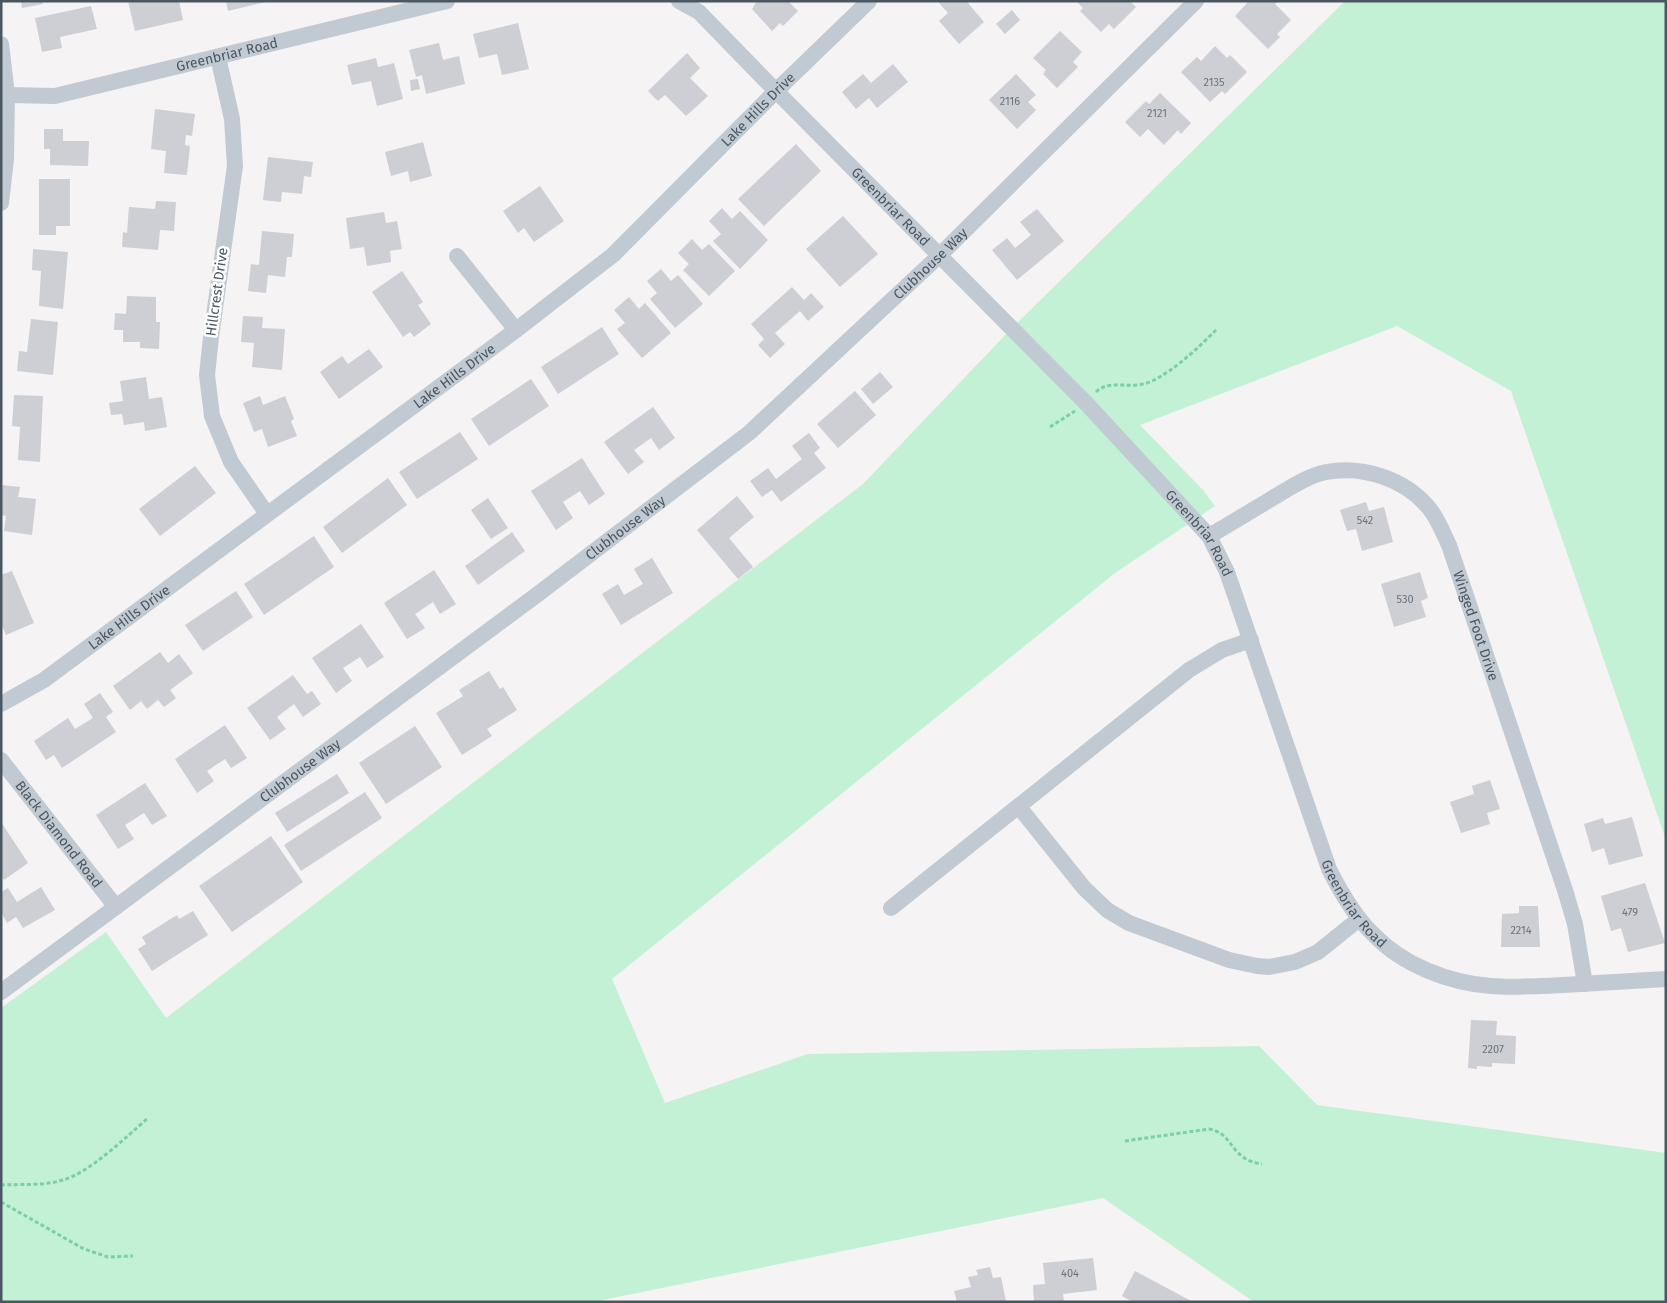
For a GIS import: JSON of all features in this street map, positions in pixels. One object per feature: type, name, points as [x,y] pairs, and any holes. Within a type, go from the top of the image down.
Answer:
[{"type":"street","name":"Greenbriar Road","points":[[7,95],[55,96],[447,1]]},
{"type":"street","name":"Greenbriar Road","points":[[678,1],[699,12],[776,92],[1085,402],[1209,536],[1227,572],[1321,850],[1338,887],[1374,936],[1392,951],[1416,965],[1464,982],[1490,986],[1516,987],[1666,979]]},
{"type":"street","name":"Lake Hills Drive","points":[[1,704],[44,680],[516,330],[614,255],[869,1]]},
{"type":"street","name":"Clubhouse Way","points":[[1,992],[542,591],[749,433],[939,256],[1196,1]]},
{"type":"street","points":[[1,44],[7,95],[6,159],[1,203]]},
{"type":"street","name":"Hillcrest Drive","points":[[218,57],[232,119],[235,166],[207,375],[212,416],[231,462],[267,514]]},
{"type":"street","points":[[457,256],[516,330]]},
{"type":"street","name":"Winged Foot Drive","points":[[1209,536],[1290,488],[1326,472],[1362,471],[1381,476],[1400,484],[1417,495],[1430,509],[1449,545],[1565,890],[1576,932],[1585,984]]},
{"type":"street","points":[[891,908],[1190,670],[1222,650],[1251,640]]},
{"type":"street","name":"Black Diamond Road","points":[[1,760],[116,907]]},
{"type":"street","points":[[1019,807],[1084,888],[1107,910],[1129,923],[1229,960],[1269,967],[1295,962],[1318,952],[1360,919]]},
{"type":"path","points":[[1050,427],[1105,386],[1135,386],[1151,382],[1198,347],[1216,330]]},
{"type":"path","points":[[1,1185],[55,1182],[73,1176],[92,1165],[147,1119]]},
{"type":"path","points":[[1125,1141],[1209,1129],[1220,1132],[1243,1158],[1262,1164]]},
{"type":"path","points":[[1,1202],[72,1244],[84,1249],[108,1257],[133,1256]]},
{"type":"green space","points":[[1345,1],[1664,1],[1666,7],[1666,840],[1511,391],[1397,326],[1140,425],[1203,490],[1215,506],[1115,573],[612,979],[665,1103],[808,1054],[1259,1046],[1317,1105],[1666,1153],[1666,1302],[1254,1302],[1103,1198],[593,1302],[1,1302],[1,1008],[106,932],[166,1018],[863,484],[1011,329]]},
{"type":"building","points":[[21,1],[42,1],[43,4],[22,8]]},
{"type":"building","points":[[128,1],[179,1],[183,20],[135,31]]},
{"type":"building","points":[[226,1],[266,1],[266,2],[228,11]]},
{"type":"building","points":[[757,1],[788,1],[798,11],[783,26],[780,23],[772,31],[752,9]]},
{"type":"building","points":[[941,1],[969,1],[968,3],[984,22],[959,44],[939,21],[948,13],[939,3]]},
{"type":"building","points":[[1076,1],[1130,1],[1136,7],[1114,29],[1109,24],[1101,32],[1080,11],[1083,8]]},
{"type":"building","points":[[1249,1],[1278,1],[1275,4],[1291,20],[1277,34],[1280,37],[1268,49],[1235,16]]},
{"type":"building","points":[[91,6],[97,29],[60,37],[62,48],[42,52],[35,18]]},
{"type":"building","points":[[1012,10],[1020,20],[1005,34],[996,24]]},
{"type":"building","points":[[518,23],[529,69],[502,75],[497,54],[479,58],[473,34]]},
{"type":"building","points":[[1060,31],[1082,52],[1073,62],[1078,67],[1057,88],[1043,74],[1046,70],[1033,58]]},
{"type":"building","points":[[439,43],[443,60],[459,56],[465,84],[426,94],[422,75],[416,77],[409,50]]},
{"type":"building","points":[[1215,46],[1227,58],[1230,55],[1247,72],[1225,94],[1222,91],[1210,102],[1181,72],[1197,57],[1201,61]]},
{"type":"building","points":[[687,53],[700,68],[690,78],[708,96],[686,116],[665,95],[658,101],[648,91]]},
{"type":"building","points":[[376,58],[378,67],[394,63],[403,99],[377,106],[371,81],[352,85],[347,65]]},
{"type":"building","points":[[893,64],[908,82],[877,108],[869,98],[856,109],[842,92],[863,74],[871,83]]},
{"type":"building","points":[[1016,74],[1036,95],[1028,102],[1036,110],[1017,129],[989,100]]},
{"type":"building","points":[[418,79],[420,89],[411,91],[410,80]]},
{"type":"building","points":[[1160,93],[1191,123],[1181,134],[1178,130],[1164,145],[1148,129],[1140,137],[1125,122],[1146,101],[1149,104]]},
{"type":"building","points":[[155,109],[195,114],[192,136],[186,135],[185,145],[190,146],[187,175],[164,173],[166,151],[151,149]]},
{"type":"building","points":[[44,129],[63,129],[63,141],[89,141],[88,166],[50,165],[50,149],[44,149]]},
{"type":"building","points":[[423,142],[432,176],[410,182],[408,171],[391,176],[385,152]]},
{"type":"building","points":[[796,144],[821,171],[764,226],[738,199]]},
{"type":"building","points":[[268,157],[313,162],[311,177],[304,176],[302,194],[282,192],[281,202],[263,200]]},
{"type":"building","points":[[39,179],[70,179],[70,226],[56,226],[56,235],[39,235]]},
{"type":"building","points":[[540,186],[564,221],[534,242],[524,228],[518,233],[503,211]]},
{"type":"building","points":[[156,201],[176,202],[174,231],[160,230],[158,250],[122,247],[123,232],[127,233],[129,207],[155,209]]},
{"type":"building","points":[[722,208],[732,219],[740,211],[768,240],[740,269],[713,241],[721,234],[709,221]]},
{"type":"building","points":[[1037,209],[1064,241],[1017,280],[992,250],[1007,238],[1015,248],[1031,235],[1020,222]]},
{"type":"building","points":[[384,212],[386,223],[397,221],[402,249],[390,251],[391,262],[367,266],[364,247],[350,249],[346,218]]},
{"type":"building","points":[[843,216],[878,254],[840,287],[806,249]]},
{"type":"building","points":[[262,231],[294,234],[292,257],[287,257],[285,277],[268,275],[266,293],[248,291],[251,264],[259,265]]},
{"type":"building","points":[[692,239],[702,250],[709,244],[735,271],[709,296],[683,270],[689,264],[678,253]]},
{"type":"building","points":[[33,249],[68,252],[63,309],[39,306],[41,271],[32,270]]},
{"type":"building","points":[[661,269],[671,281],[678,275],[703,304],[675,328],[650,299],[657,293],[647,281]]},
{"type":"building","points":[[402,271],[423,302],[418,305],[431,324],[414,337],[410,332],[403,337],[372,292]]},
{"type":"building","points":[[792,287],[804,300],[811,293],[824,307],[808,321],[800,311],[775,333],[785,344],[770,358],[758,345],[764,339],[751,324]]},
{"type":"building","points":[[127,296],[156,297],[156,322],[160,322],[159,349],[140,348],[140,342],[123,342],[123,330],[114,330],[115,313],[126,314]]},
{"type":"building","points":[[629,297],[639,309],[645,303],[671,333],[642,358],[617,329],[625,323],[614,310]]},
{"type":"building","points":[[243,316],[263,317],[262,328],[285,329],[282,370],[252,367],[254,343],[241,342]]},
{"type":"building","points":[[31,319],[58,322],[53,375],[17,371],[19,351],[27,352]]},
{"type":"building","points":[[602,327],[619,354],[558,394],[541,367]]},
{"type":"building","points":[[369,349],[383,367],[339,399],[320,372],[342,356],[348,364]]},
{"type":"building","points":[[880,372],[893,387],[873,404],[861,389]]},
{"type":"building","points":[[146,377],[149,399],[162,397],[167,427],[145,431],[144,422],[124,425],[122,414],[111,415],[109,403],[123,401],[120,381]]},
{"type":"building","points":[[531,379],[549,406],[489,446],[471,419]]},
{"type":"building","points":[[855,391],[876,415],[838,448],[817,424]]},
{"type":"building","points":[[14,395],[43,396],[40,462],[18,460],[20,427],[12,426]]},
{"type":"building","points":[[260,396],[263,405],[285,396],[294,419],[291,421],[297,436],[268,447],[262,429],[254,432],[243,403]]},
{"type":"building","points":[[653,407],[675,438],[659,450],[651,438],[634,450],[644,462],[628,474],[604,442]]},
{"type":"building","points":[[460,432],[478,459],[417,499],[399,472]]},
{"type":"building","points":[[809,433],[820,448],[814,453],[826,468],[781,502],[772,490],[762,497],[750,481],[768,468],[776,479],[802,459],[792,446]]},
{"type":"building","points":[[582,458],[605,494],[589,505],[580,491],[563,502],[573,518],[556,530],[531,491]]},
{"type":"building","points":[[195,466],[216,493],[160,536],[139,509]]},
{"type":"building","points":[[388,478],[407,505],[342,553],[323,527]]},
{"type":"building","points":[[1,485],[20,487],[18,497],[36,499],[32,535],[4,531],[6,516],[1,515]]},
{"type":"building","points":[[737,496],[754,517],[729,538],[753,567],[738,579],[697,530]]},
{"type":"building","points":[[488,498],[508,528],[491,539],[471,510]]},
{"type":"building","points":[[1366,502],[1369,511],[1384,507],[1393,542],[1362,551],[1356,529],[1347,531],[1340,510]]},
{"type":"building","points":[[512,532],[525,551],[478,585],[465,566]]},
{"type":"building","points":[[314,536],[334,567],[264,615],[244,584]]},
{"type":"building","points":[[652,558],[673,593],[621,625],[602,594],[618,584],[624,595],[643,584],[634,569]]},
{"type":"building","points":[[434,570],[456,604],[440,614],[433,602],[415,614],[425,628],[407,639],[384,603]]},
{"type":"building","points":[[12,571],[34,623],[6,635],[1,623],[1,575]]},
{"type":"building","points":[[1420,572],[1428,598],[1421,601],[1426,617],[1394,627],[1381,584]]},
{"type":"building","points":[[236,591],[253,617],[203,651],[185,625]]},
{"type":"building","points":[[361,624],[384,657],[367,668],[360,657],[343,668],[352,681],[336,693],[312,658]]},
{"type":"building","points":[[160,652],[168,663],[179,654],[193,673],[170,690],[176,698],[164,707],[158,700],[147,709],[141,701],[130,710],[113,686]]},
{"type":"building","points":[[489,671],[500,689],[503,687],[517,710],[487,729],[492,736],[462,755],[436,713],[463,696],[459,690]]},
{"type":"building","points":[[293,675],[307,694],[312,691],[321,704],[303,717],[294,704],[277,717],[286,729],[270,740],[247,708]]},
{"type":"building","points":[[100,693],[113,712],[106,717],[116,732],[62,768],[54,755],[46,760],[34,741],[68,718],[75,729],[93,718],[84,704]]},
{"type":"building","points":[[225,725],[247,758],[231,768],[225,759],[207,771],[214,781],[197,793],[175,759]]},
{"type":"building","points":[[415,726],[442,767],[386,804],[359,763]]},
{"type":"building","points":[[337,774],[349,793],[287,832],[275,813]]},
{"type":"building","points":[[1490,780],[1500,809],[1487,813],[1490,824],[1461,833],[1450,802],[1474,794],[1472,786]]},
{"type":"building","points":[[145,783],[167,816],[152,825],[144,813],[125,825],[134,839],[118,849],[96,815]]},
{"type":"building","points":[[365,792],[382,818],[301,871],[284,845]]},
{"type":"building","points":[[1632,817],[1643,856],[1609,865],[1604,848],[1592,852],[1584,824],[1603,818],[1605,824]]},
{"type":"building","points":[[1,822],[28,863],[4,880],[1,876]]},
{"type":"building","points":[[271,836],[303,882],[232,932],[199,886]]},
{"type":"building","points":[[1645,883],[1665,943],[1628,952],[1621,928],[1611,931],[1601,896]]},
{"type":"building","points":[[41,887],[55,910],[23,928],[16,917],[7,923],[1,912],[1,892],[8,888],[17,902]]},
{"type":"building","points":[[1519,906],[1538,906],[1540,947],[1501,947],[1502,914],[1519,913]]},
{"type":"building","points":[[193,911],[208,935],[152,971],[138,949],[146,944],[142,937],[177,915],[179,919]]},
{"type":"building","points":[[1471,1020],[1497,1021],[1496,1035],[1516,1036],[1515,1064],[1492,1063],[1492,1067],[1477,1066],[1477,1069],[1468,1068]]},
{"type":"building","points":[[1093,1258],[1097,1290],[1063,1294],[1064,1301],[1034,1302],[1033,1285],[1045,1284],[1043,1263]]},
{"type":"building","points":[[990,1267],[993,1278],[1001,1277],[1006,1301],[957,1302],[954,1291],[971,1287],[968,1277],[978,1275],[976,1270]]},
{"type":"building","points":[[1135,1271],[1193,1302],[1133,1302],[1122,1296]]}]
